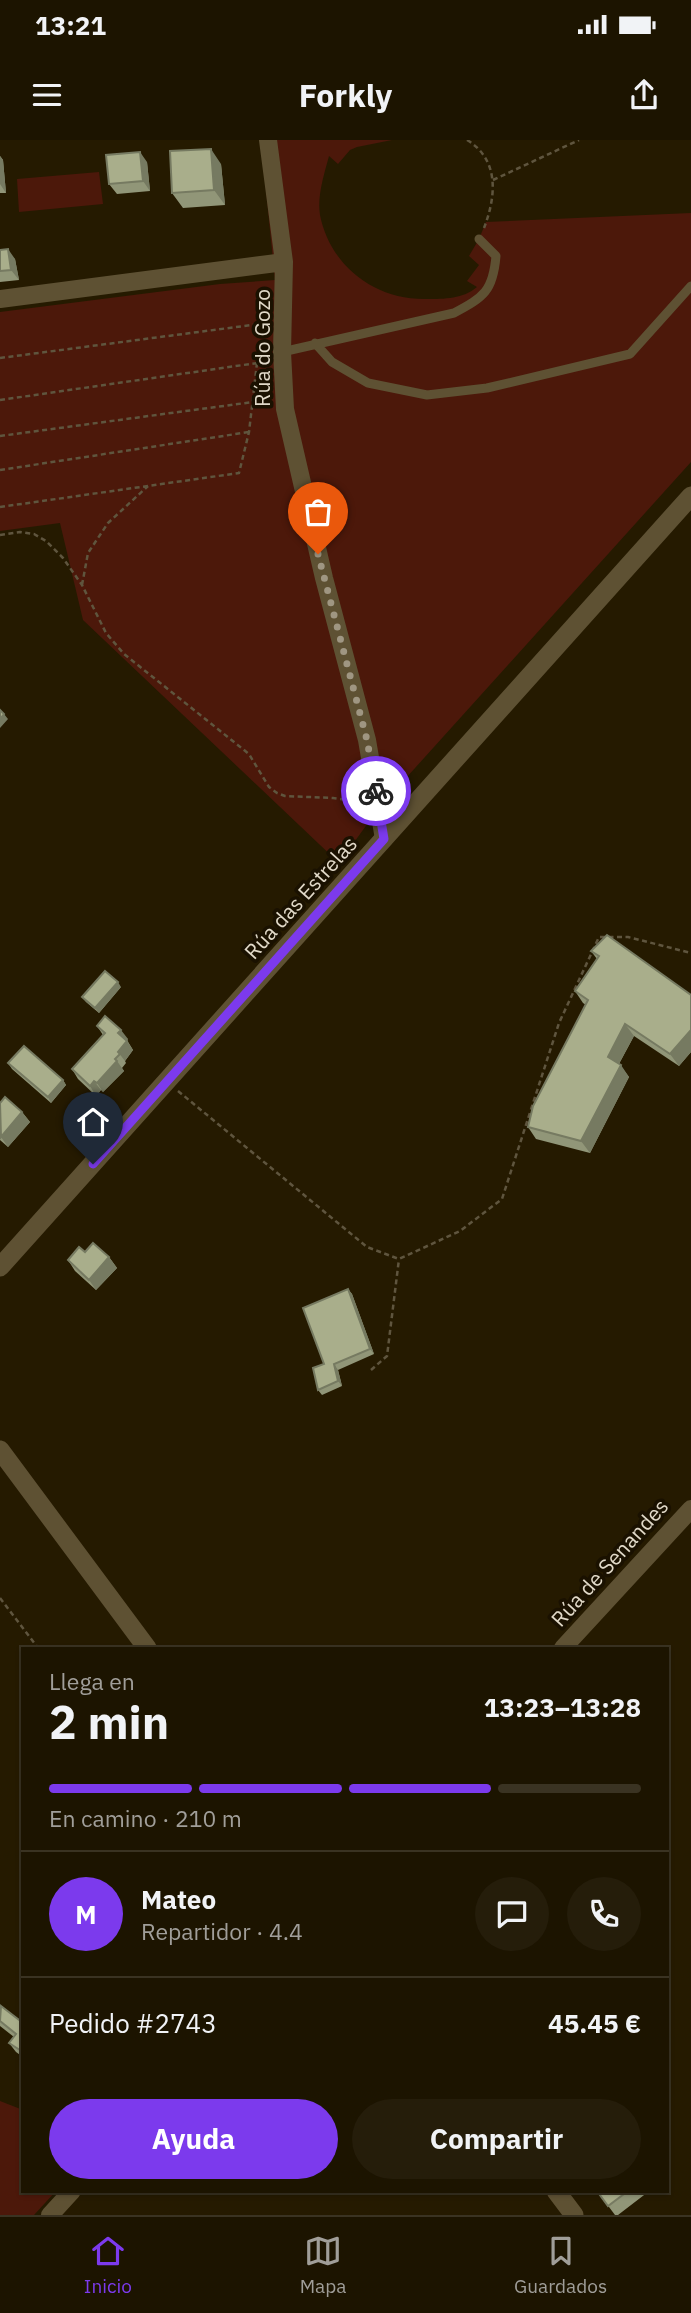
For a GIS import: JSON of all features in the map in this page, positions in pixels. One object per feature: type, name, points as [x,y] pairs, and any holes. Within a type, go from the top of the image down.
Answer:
[{"type":"street","name":"Rúa do Gozo","points":[[268,140],[284,262],[282,387],[289,433],[367,740],[384,839]]},
{"type":"street","points":[[0,299],[284,262]]},
{"type":"street","name":"Rúa das Estrelas","points":[[0,1267],[691,496]]},
{"type":"street","points":[[1,1453],[146,1647]]},
{"type":"street","name":"Rúa de Senandes","points":[[564,1647],[691,1508]]},
{"type":"street","points":[[50,2215],[70,2193]]},
{"type":"street","points":[[558,2193],[574,2215]]},
{"type":"lane","points":[[282,352],[454,313],[472,303],[491,285],[494,276],[496,256],[479,239]]},
{"type":"lane","points":[[314,343],[332,362],[368,383],[427,395],[487,388],[630,354],[691,286]]},
{"type":"path","points":[[467,140],[474,142],[486,160],[494,180],[494,202],[479,239]]},
{"type":"path","points":[[494,180],[579,140]]},
{"type":"path","points":[[0,358],[234,328],[283,319]]},
{"type":"path","points":[[0,400],[257,363],[282,352]]},
{"type":"path","points":[[0,507],[239,474],[249,432],[257,363]]},
{"type":"path","points":[[0,436],[253,402]]},
{"type":"path","points":[[0,470],[249,432]]},
{"type":"path","points":[[82,585],[88,553],[108,523],[148,486]]},
{"type":"path","points":[[0,535],[20,532],[34,534],[46,541],[63,558],[82,585],[106,633],[124,654],[249,754],[269,787],[277,793],[379,805]]},
{"type":"path","points":[[185,1097],[367,1247],[399,1259],[460,1231],[502,1199],[559,1023],[600,937],[628,937],[691,953]]},
{"type":"path","points":[[371,1370],[387,1356],[399,1259]]},
{"type":"path","points":[[0,1598],[36,1647]]},
{"type":"shaded area","points":[[261,140],[392,140],[350,150],[338,164],[329,156],[319,208],[325,233],[344,264],[373,286],[407,298],[453,298],[477,287],[467,281],[479,265],[469,256],[486,222],[691,213],[691,462],[397,788],[339,863],[83,620],[60,523],[0,531],[0,312],[220,284],[275,280]]},
{"type":"shaded area","points":[[99,172],[103,204],[19,212],[17,179]]},
{"type":"shaded area","points":[[0,2101],[21,2109],[21,2193],[54,2193],[34,2215],[0,2215]]},
{"type":"building","points":[[211,149],[214,190],[172,193],[170,151]]},
{"type":"building","points":[[140,152],[143,181],[109,184],[106,155]]},
{"type":"building","points":[[8,249],[11,270],[0,271],[0,250]]},
{"type":"building","points":[[607,935],[691,995],[691,1030],[670,1054],[625,1024],[608,1057],[621,1065],[581,1141],[528,1127],[533,1106],[588,1000],[575,991],[599,956],[591,951]]},
{"type":"building","points":[[105,971],[118,982],[95,1008],[82,997]]},
{"type":"building","points":[[105,1016],[121,1030],[118,1033],[127,1041],[118,1052],[120,1054],[115,1059],[117,1061],[97,1083],[94,1081],[90,1086],[72,1069],[105,1033],[97,1026]]},
{"type":"building","points":[[24,1046],[63,1080],[48,1097],[8,1063]]},
{"type":"building","points":[[5,1097],[22,1112],[1,1137],[0,1103]]},
{"type":"building","points":[[93,1243],[109,1257],[89,1280],[68,1260],[79,1247],[85,1252]]},
{"type":"building","points":[[348,1289],[370,1349],[334,1364],[338,1381],[318,1390],[313,1368],[324,1364],[303,1308]]},
{"type":"building","points":[[1,2006],[21,2021],[21,2051],[9,2043],[16,2034],[0,2021]]},
{"type":"building","points":[[598,2193],[625,2193],[608,2206]]},
{"type":"way so far","points":[[318,554],[367,740],[376,791]]},
{"type":"route","points":[[93,1164],[384,839],[376,791]]}]
